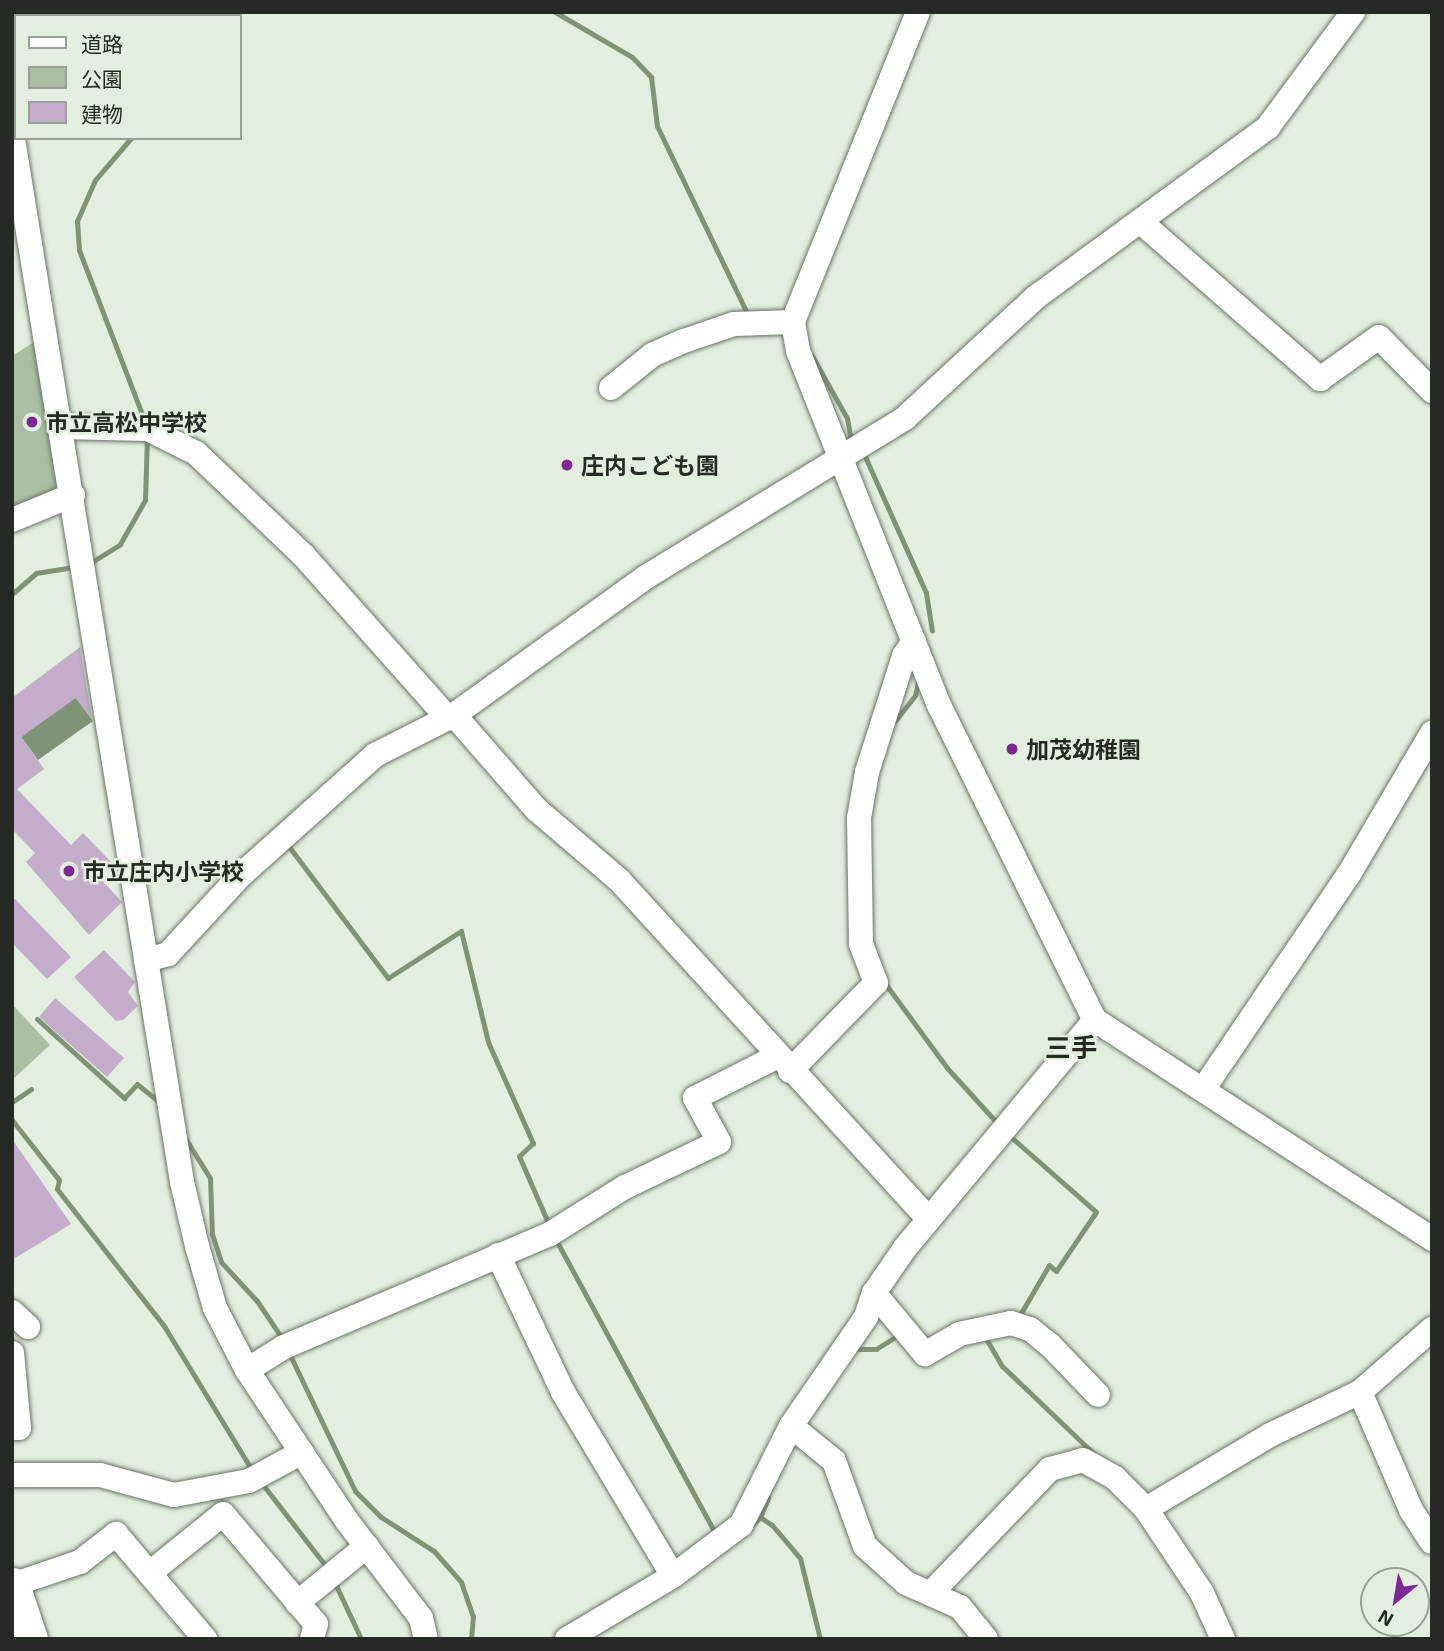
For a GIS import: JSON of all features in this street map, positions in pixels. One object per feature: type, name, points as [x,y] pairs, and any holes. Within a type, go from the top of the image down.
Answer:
[{"type":"highway","points":[[12,1585],[30,1639]]},
{"type":"street","points":[[918,12],[794,333],[855,452],[914,641],[959,752],[1095,1020],[1432,1239]]},
{"type":"street","points":[[146,960],[168,954],[282,836],[376,755],[447,714],[646,577],[855,452],[905,418],[1057,283],[1145,226],[1273,122],[1353,12]]},
{"type":"street","points":[[12,133],[73,495],[146,960],[197,1246],[215,1308],[247,1370],[367,1546],[421,1618],[426,1639]]},
{"type":"street","points":[[1145,226],[1320,379],[1379,337],[1432,391]]},
{"type":"street","points":[[611,388],[652,355],[734,324],[755,323],[794,333]]},
{"type":"street","points":[[60,427],[146,429],[181,444],[222,475],[304,556],[537,810],[620,880],[783,1064],[929,1219]]},
{"type":"street","points":[[12,520],[73,495]]},
{"type":"street","points":[[247,1370],[286,1346],[552,1233],[625,1187],[719,1142],[695,1098],[783,1064],[876,983],[860,944],[859,818],[867,772],[893,687],[914,641]]},
{"type":"street","points":[[1203,1088],[1349,874],[1432,733]]},
{"type":"street","points":[[567,1639],[673,1576],[721,1543],[749,1515],[794,1429],[866,1317],[874,1293],[929,1219],[1095,1020]]},
{"type":"street","points":[[498,1255],[564,1392],[673,1576]]},
{"type":"street","points":[[874,1293],[902,1330],[925,1354],[981,1329],[1011,1323],[1030,1329],[1098,1395]]},
{"type":"street","points":[[1150,1506],[1270,1435],[1360,1392],[1432,1329]]},
{"type":"street","points":[[12,1353],[19,1428],[12,1429]]},
{"type":"street","points":[[1360,1392],[1405,1499],[1432,1542]]},
{"type":"street","points":[[794,1429],[834,1461],[865,1546],[906,1583],[960,1607],[986,1639]]},
{"type":"street","points":[[12,1475],[100,1475],[174,1495],[257,1476],[302,1452]]},
{"type":"street","points":[[931,1593],[1023,1495],[1066,1461],[1100,1467],[1150,1506],[1202,1593],[1223,1639]]},
{"type":"street","points":[[151,1572],[223,1514],[316,1624],[312,1639]]},
{"type":"street","points":[[12,1585],[80,1562],[116,1534],[151,1572],[205,1639]]},
{"type":"street","points":[[298,1603],[367,1546]]},
{"type":"green space","name":"市立高松中学校","points":[[34,342],[60,487],[12,508],[12,356]]},
{"type":"green space","points":[[12,1004],[50,1045],[12,1080]]},
{"type":"shaded area","points":[[74,695],[93,721],[38,760],[21,737]]},
{"type":"building","points":[[80,647],[92,719],[76,698],[21,737],[44,769],[17,789],[71,845],[83,833],[112,863],[98,876],[122,902],[89,935],[26,862],[35,853],[12,829],[12,698]]},
{"type":"building","points":[[12,896],[71,957],[47,979],[12,943]]},
{"type":"building","points":[[104,950],[135,982],[128,992],[138,1006],[123,1020],[116,1021],[74,977]]},
{"type":"building","points":[[55,998],[124,1058],[107,1077],[39,1017]]},
{"type":"building","points":[[12,1139],[71,1224],[12,1260]]},
{"type":"waterway","points":[[555,12],[632,57],[651,77],[657,126],[748,315]]},
{"type":"waterway","points":[[129,140],[95,180],[77,221],[79,250],[145,422]]},
{"type":"waterway","points":[[812,356],[847,418],[851,441]]},
{"type":"waterway","points":[[87,565],[120,544],[145,500],[147,435]]},
{"type":"waterway","points":[[863,452],[926,593],[932,631]]},
{"type":"waterway","points":[[12,594],[36,573],[74,567]]},
{"type":"waterway","points":[[895,721],[915,695],[919,679]]},
{"type":"waterway","points":[[287,844],[388,978],[461,931],[488,1042],[533,1143],[519,1156],[549,1225]]},
{"type":"waterway","points":[[884,982],[948,1069],[998,1124]]},
{"type":"waterway","points":[[37,1019],[124,1098],[137,1084],[157,1100]]},
{"type":"waterway","points":[[12,1102],[31,1089]]},
{"type":"waterway","points":[[12,1120],[59,1180],[57,1189],[164,1326],[252,1470]]},
{"type":"waterway","points":[[1011,1137],[1096,1212],[1056,1271],[1049,1265],[1018,1318]]},
{"type":"waterway","points":[[185,1138],[210,1178],[212,1234],[221,1262],[257,1301],[284,1341]]},
{"type":"waterway","points":[[556,1240],[717,1536]]},
{"type":"waterway","points":[[855,1349],[876,1349],[900,1334]]},
{"type":"waterway","points":[[984,1335],[1002,1366],[1093,1453]]},
{"type":"waterway","points":[[289,1353],[355,1491],[381,1517],[434,1551],[461,1582],[473,1616],[471,1639]]},
{"type":"waterway","points":[[260,1481],[328,1569]]},
{"type":"waterway","points":[[760,1517],[768,1498]]},
{"type":"waterway","points":[[753,1524],[760,1517],[772,1525],[800,1558],[820,1639]]},
{"type":"waterway","points":[[334,1581],[361,1639]]},
{"type":"place","name":"市立高松中学校","points":[[32,422]]},
{"type":"place","name":"庄内こども園","points":[[567,465]]},
{"type":"place","name":"加茂幼稚園","points":[[1012,749]]},
{"type":"place","name":"市立庄内小学校","points":[[69,871]]},
{"type":"district","name":"三手","points":[[1071,1047]]}]
